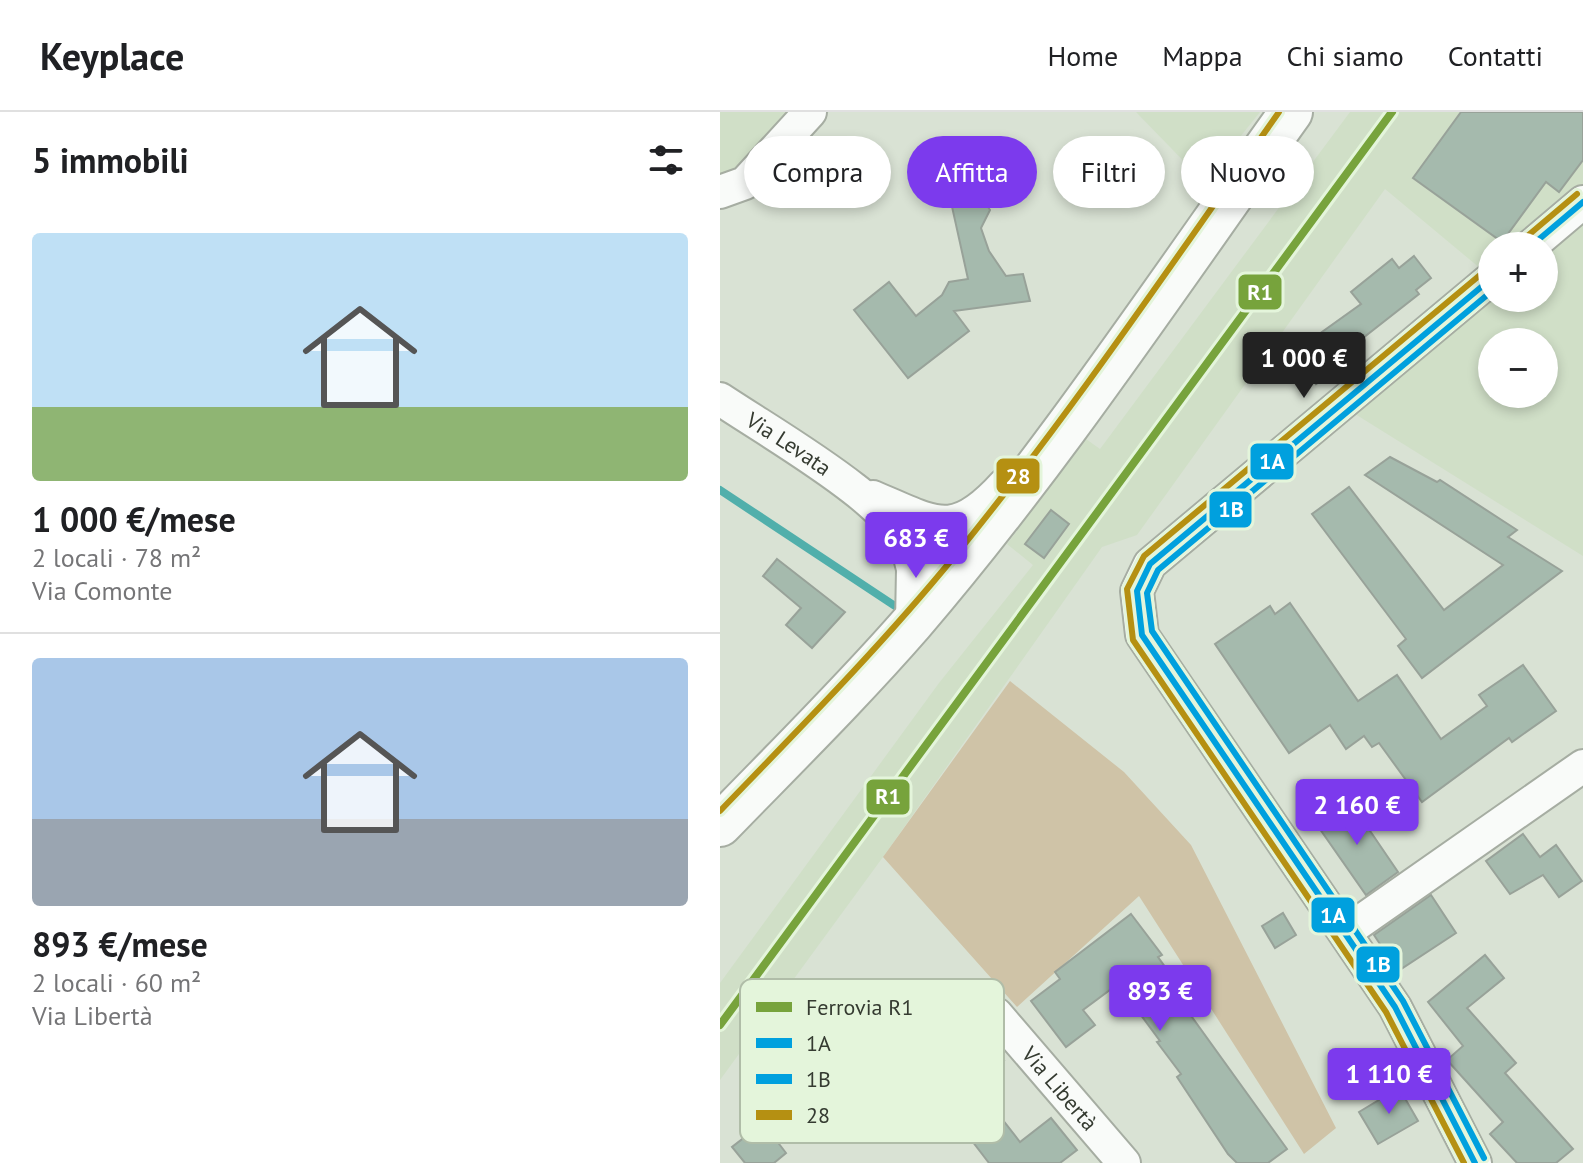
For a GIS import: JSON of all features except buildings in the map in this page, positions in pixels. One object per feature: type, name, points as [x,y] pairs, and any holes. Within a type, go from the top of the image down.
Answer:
[{"type":"main road","points":[[720,825],[912,623],[957,568],[1063,433],[1291,112]]},
{"type":"street","points":[[720,192],[745,183],[810,112]]},
{"type":"street","points":[[1548,232],[1583,202]]},
{"type":"street","points":[[1475,1163],[1395,1007],[1347,931],[1142,635],[1137,591],[1150,564],[1478,290]]},
{"type":"street","name":"Via Levata","points":[[720,399],[918,529],[937,561],[957,568]]},
{"type":"street","points":[[912,623],[913,569],[918,529],[970,517],[1026,461],[1063,433]]},
{"type":"street","points":[[1347,931],[1583,766]]},
{"type":"street","name":"Via Libertà","points":[[1004,1023],[1124,1163]]},
{"type":"shaded area","points":[[720,112],[829,112],[805,136],[744,136],[744,197],[720,207]]},
{"type":"shaded area","points":[[1136,112],[1260,112],[1241,136],[1181,136],[1181,158],[1165,142],[1165,136],[1159,136]]},
{"type":"shaded area","points":[[1350,112],[1583,112],[1583,556],[1331,399],[1478,281],[1478,312],[1558,312],[1558,232],[1478,232],[1478,266],[1385,189],[1137,535],[1102,547],[794,979],[740,979],[740,1053],[720,1080],[720,983],[939,683],[1033,565],[1007,544],[1086,439],[1100,449],[1279,208],[1314,208],[1314,161]]},
{"type":"shaded area","points":[[1010,681],[1124,772],[1191,845],[1336,1128],[1304,1154],[1139,896],[1017,1007],[1004,992],[1004,979],[992,979],[883,857]]},
{"type":"waterway","points":[[720,490],[898,608]]},
{"type":"rail line","name":"R1","points":[[754,979],[1392,112]]},
{"type":"rail line","name":"R1","points":[[720,1025],[740,998]]},
{"type":"transit line","name":"28","points":[[720,811],[869,655],[954,557],[1080,393],[1279,112]]},
{"type":"transit line","name":"28","points":[[1532,232],[1577,194]]},
{"type":"transit line","name":"1A","points":[[1548,232],[1583,202]]},
{"type":"transit line","name":"28","points":[[1464,1163],[1386,1012],[1133,640],[1127,589],[1144,556],[1478,277]]},
{"type":"transit line","name":"1A","points":[[1475,1163],[1395,1007],[1142,635],[1137,591],[1150,564],[1478,290]]},
{"type":"transit line","name":"1B","points":[[1478,303],[1158,570],[1147,593],[1152,631],[1403,1001],[1484,1158]]}]
